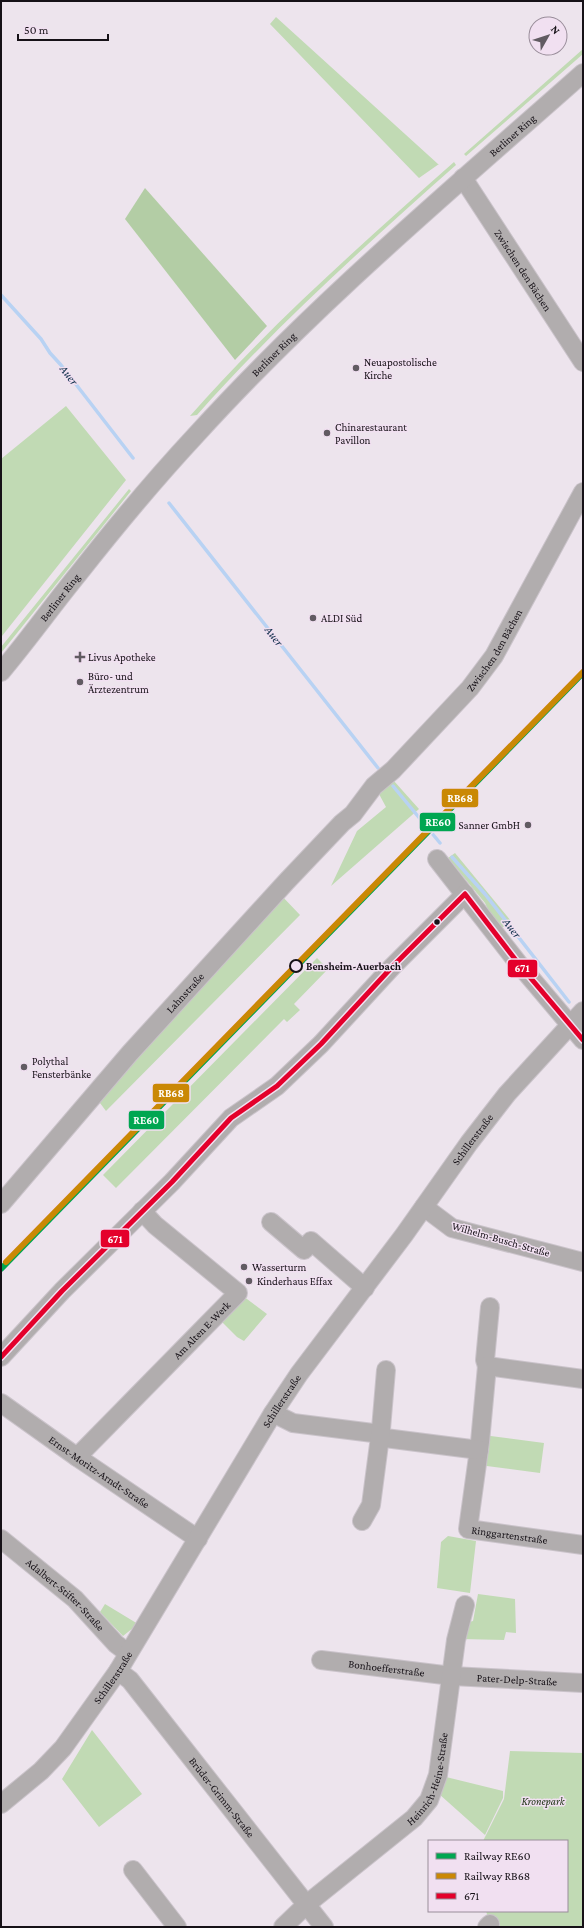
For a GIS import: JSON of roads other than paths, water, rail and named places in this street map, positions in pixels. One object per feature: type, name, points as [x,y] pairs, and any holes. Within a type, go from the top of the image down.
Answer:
[{"type":"street","name":"Berliner Ring","points":[[1,672],[79,572],[196,435],[322,305],[463,178],[583,73]]},
{"type":"street","name":"Zwischen den Bächen","points":[[463,178],[583,362]]},
{"type":"street","name":"Zwischen den Bächen","points":[[383,779],[470,688],[494,656],[583,492]]},
{"type":"street","name":"Lahnstraße","points":[[1,1204],[130,1054],[286,882],[342,823],[353,814],[383,779]]},
{"type":"street","points":[[437,859],[518,963],[583,1040]]},
{"type":"street","points":[[1,1358],[62,1291],[195,1157],[230,1118],[277,1086],[321,1044],[392,967],[465,894]]},
{"type":"street","name":"Schillerstraße","points":[[1,1804],[41,1771],[63,1748],[118,1671],[273,1412],[298,1374],[365,1288],[469,1142],[507,1094],[583,1011]]},
{"type":"street","name":"Wilhelm-Busch-Straße","points":[[424,1207],[452,1228],[583,1262]]},
{"type":"street","name":"Am Alten E-Werk","points":[[77,1457],[238,1293],[155,1225],[142,1211]]},
{"type":"street","points":[[271,1222],[304,1250],[311,1241],[365,1288]]},
{"type":"street","name":"Ringgartenstraße","points":[[490,1307],[485,1360],[487,1366],[479,1450],[468,1529],[583,1545]]},
{"type":"street","points":[[487,1366],[583,1379]]},
{"type":"street","points":[[362,1521],[370,1505],[386,1370]]},
{"type":"street","name":"Ernst-Moritz-Arndt-Straße","points":[[1,1403],[77,1457],[198,1539]]},
{"type":"street","points":[[273,1412],[293,1423],[373,1434],[386,1438],[479,1450]]},
{"type":"street","name":"Adalbert-Stifter-Straße","points":[[1,1538],[75,1599],[116,1644],[128,1653]]},
{"type":"street","name":"Heinrich-Heine-Straße","points":[[283,1927],[307,1904],[423,1809],[434,1788],[438,1775],[456,1640],[465,1605]]},
{"type":"street","name":"Bonhoefferstraße","points":[[321,1660],[452,1676]]},
{"type":"street","name":"Brüder-Grimm-Straße","points":[[118,1671],[130,1680],[324,1927]]},
{"type":"street","name":"Pater-Delp-Straße","points":[[452,1676],[583,1683]]},
{"type":"street","points":[[133,1870],[177,1927]]},
{"type":"waterway","name":"Auer","points":[[1,295],[41,339],[50,353],[133,458]]},
{"type":"waterway","name":"Auer","points":[[169,503],[378,768]]},
{"type":"waterway","name":"Auer","points":[[393,786],[440,843]]},
{"type":"waterway","name":"Auer","points":[[452,857],[485,894],[569,1002]]},
{"type":"rail line","name":"RB68","points":[[6,1262],[583,672]]},
{"type":"rail line","name":"RE60","points":[[1,1269],[583,673]]},
{"type":"place","name":"Neuapostolische Kirche","points":[[356,368]]},
{"type":"place","name":"Chinarestaurant Pavillon","points":[[327,433]]},
{"type":"place","name":"ALDI Süd","points":[[313,618]]},
{"type":"place","name":"Livus Apotheke","points":[[80,657]]},
{"type":"place","name":"Büro- und Ärztezentrum","points":[[80,682]]},
{"type":"place","name":"Sanner GmbH","points":[[528,825]]},
{"type":"place","name":"Bensheim-Auerbach","points":[[296,966]]},
{"type":"place","name":"Polythal Fensterbänke","points":[[24,1067]]},
{"type":"place","name":"Wasserturm","points":[[244,1267]]},
{"type":"place","name":"Kinderhaus Effax","points":[[249,1281]]},
{"type":"park label","name":"Kronepark","points":[[543,1801]]}]
